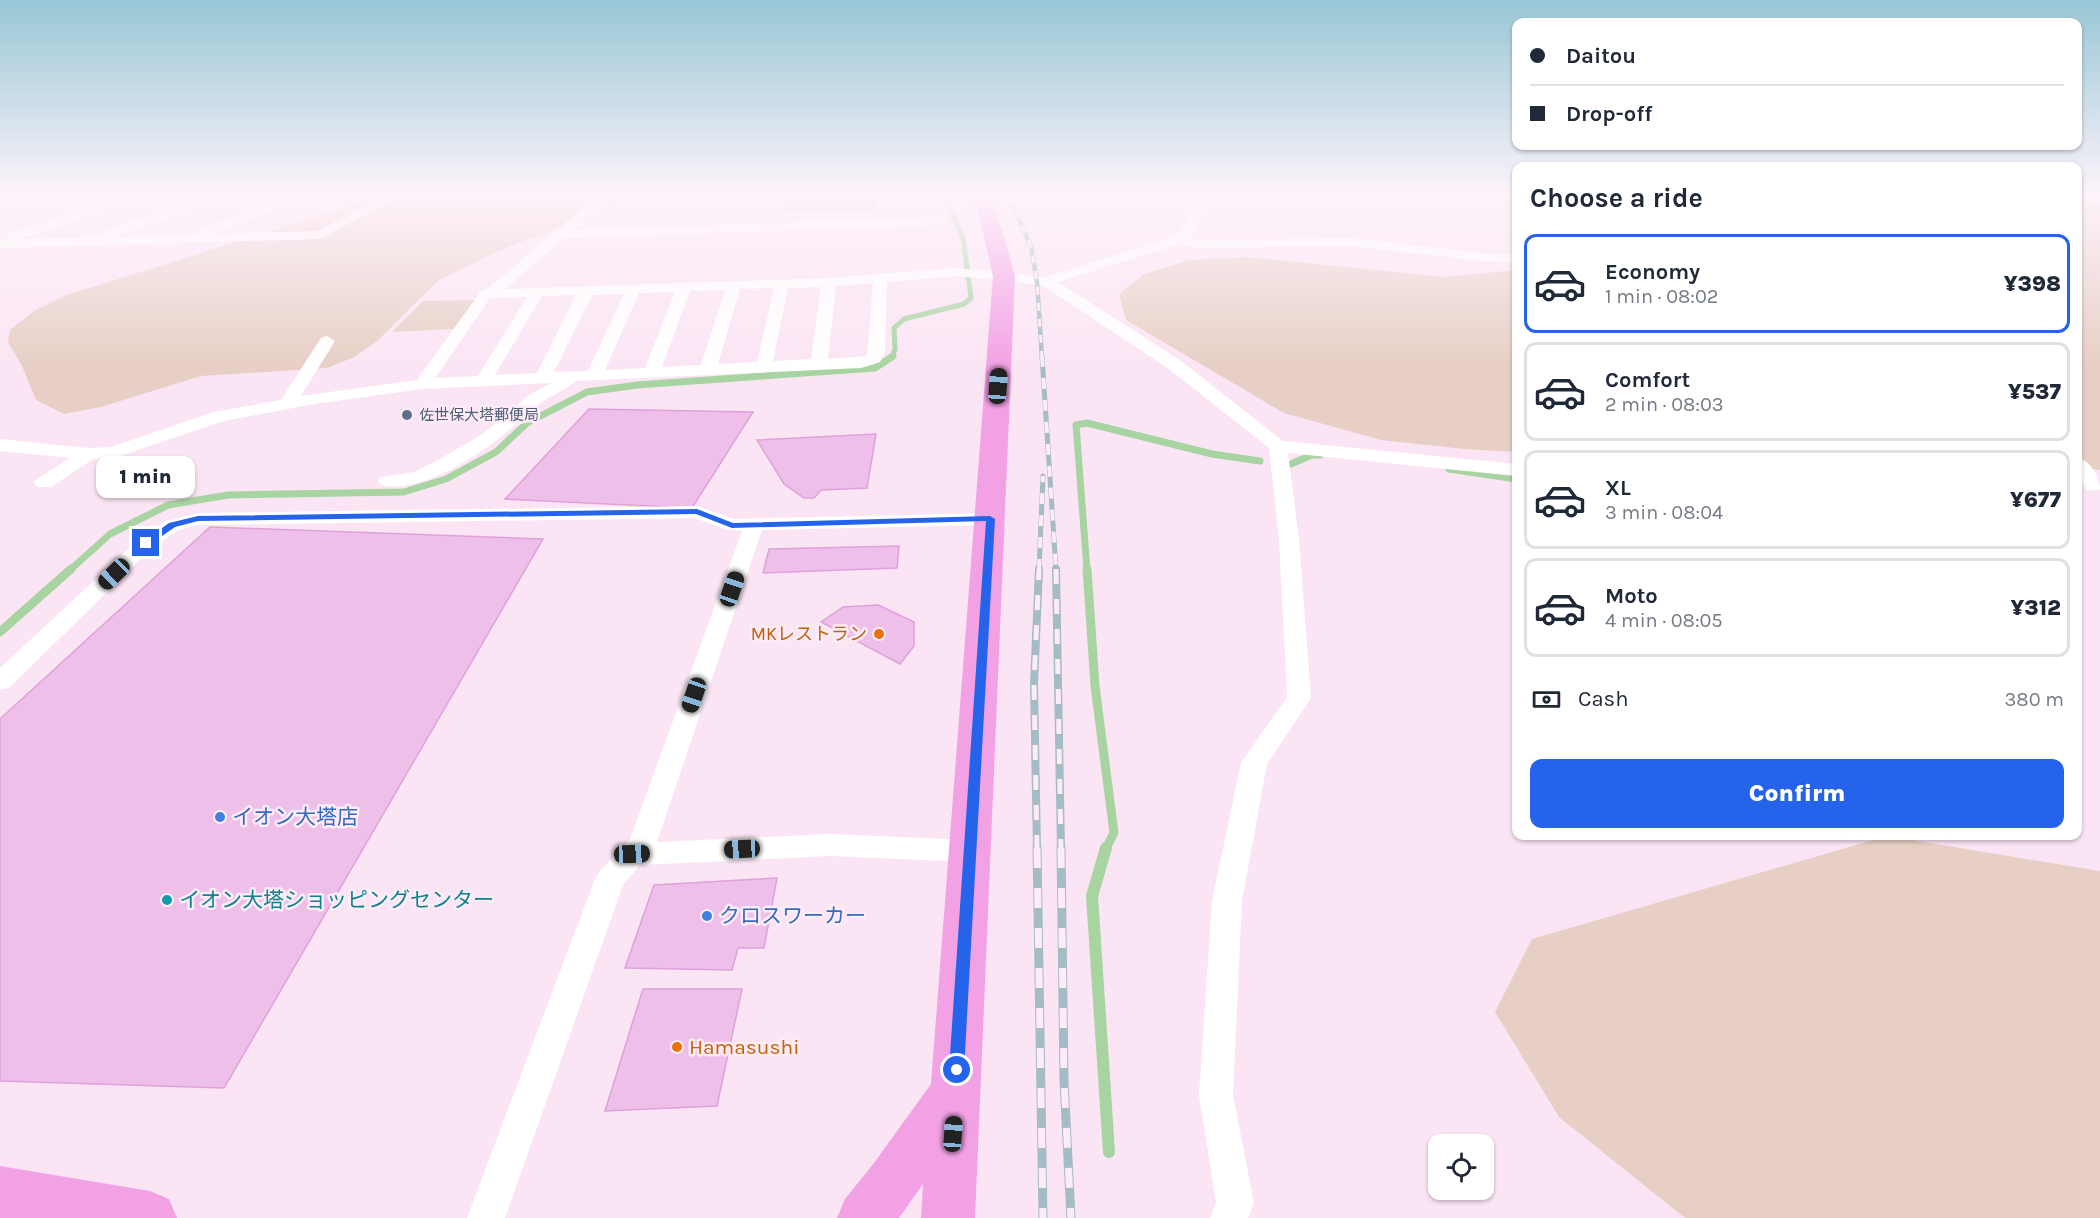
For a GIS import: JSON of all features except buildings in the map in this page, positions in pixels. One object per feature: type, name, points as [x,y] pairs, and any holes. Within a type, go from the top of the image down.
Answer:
[{"type":"highway","points":[[948,1218],[990,519],[989,253]]},
{"type":"highway","points":[[864,1218],[893,1182],[955,1092]]},
{"type":"highway","points":[[0,1193],[150,1218]]},
{"type":"street","points":[[490,294],[538,253]]},
{"type":"street","points":[[422,384],[486,294],[830,282],[956,273],[1046,280],[1136,253]]},
{"type":"street","points":[[1445,253],[1512,258]]},
{"type":"street","points":[[0,445],[88,454],[113,452],[220,416],[422,384],[861,363],[874,359],[877,352],[880,279]]},
{"type":"street","points":[[1046,280],[1175,365],[1278,446],[1512,470]]},
{"type":"street","points":[[819,364],[830,282]]},
{"type":"street","points":[[764,366],[782,283]]},
{"type":"street","points":[[708,370],[734,285]]},
{"type":"street","points":[[651,373],[684,287]]},
{"type":"street","points":[[594,376],[633,289]]},
{"type":"street","points":[[542,379],[586,291]]},
{"type":"street","points":[[483,381],[537,293]]},
{"type":"street","points":[[287,404],[327,341]]},
{"type":"street","points":[[388,481],[419,477],[447,463],[490,436],[536,399],[572,377]]},
{"type":"street","points":[[1229,1218],[1235,1203],[1216,1095],[1227,901],[1254,763],[1299,698],[1289,539],[1278,446]]},
{"type":"street","points":[[44,483],[88,454]]},
{"type":"street","points":[[2082,471],[2091,486]]},
{"type":"street","points":[[0,682],[146,543],[172,525],[198,519],[697,512],[732,525],[990,519]]},
{"type":"street","points":[[486,1218],[610,879],[642,844],[754,525]]},
{"type":"street","points":[[632,854],[830,845],[970,851]]},
{"type":"shaded area","points":[[201,253],[494,253],[439,280],[377,341],[354,357],[327,368],[201,376],[101,407],[64,414],[36,400],[22,366],[8,342],[10,330],[34,311],[64,296]]},
{"type":"shaded area","points":[[2082,253],[2100,253],[2100,470],[2082,468]]},
{"type":"shaded area","points":[[1248,257],[1444,277],[1512,270],[1512,452],[1381,440],[1284,413],[1126,320],[1119,294],[1144,274],[1189,260]]},
{"type":"shaded area","points":[[475,300],[454,329],[392,332],[423,301]]},
{"type":"shaded area","points":[[1873,840],[1911,840],[2100,871],[2100,1218],[1685,1218],[1559,1117],[1495,1012],[1532,939]]},
{"type":"waterway","points":[[893,356],[895,349],[894,328],[904,319],[964,304],[971,298],[965,253]]},
{"type":"waterway","points":[[70,570],[110,534],[168,505],[228,495],[404,492],[446,479],[496,452],[527,423],[587,392],[637,385],[875,368],[893,356]]},
{"type":"waterway","points":[[1087,570],[1076,425],[1087,423],[1212,454],[1260,461]]},
{"type":"waterway","points":[[1291,464],[1312,455],[1320,455]]},
{"type":"waterway","points":[[1449,469],[1512,478]]},
{"type":"waterway","points":[[0,632],[71,569]]},
{"type":"waterway","points":[[1087,569],[1095,686],[1114,833],[1106,848]]},
{"type":"waterway","points":[[1106,848],[1092,896],[1109,1152]]},
{"type":"railway","points":[[1032,253],[1037,282],[1042,358]]},
{"type":"railway","points":[[1042,356],[1056,570]]},
{"type":"railway","points":[[1039,570],[1043,476]]},
{"type":"railway","points":[[1037,850],[1034,684],[1039,569]]},
{"type":"railway","points":[[1056,569],[1061,850]]},
{"type":"railway","points":[[1037,848],[1043,1218]]},
{"type":"railway","points":[[1061,848],[1064,1081],[1071,1218]]},
{"type":"place","name":"佐世保大塔郵便局","points":[[407,415]]},
{"type":"place","name":"MKレストラン","points":[[879,634]]},
{"type":"place","name":"イオン大塔店","points":[[220,817]]},
{"type":"place","name":"イオン大塔ショッピングセンター","points":[[167,900]]},
{"type":"place","name":"クロスワーカー","points":[[707,916]]},
{"type":"place","name":"Hamasushi","points":[[677,1047]]},
{"type":"route","points":[[146,543],[172,525],[198,519],[697,512],[732,525],[990,519],[957,1070]]}]
